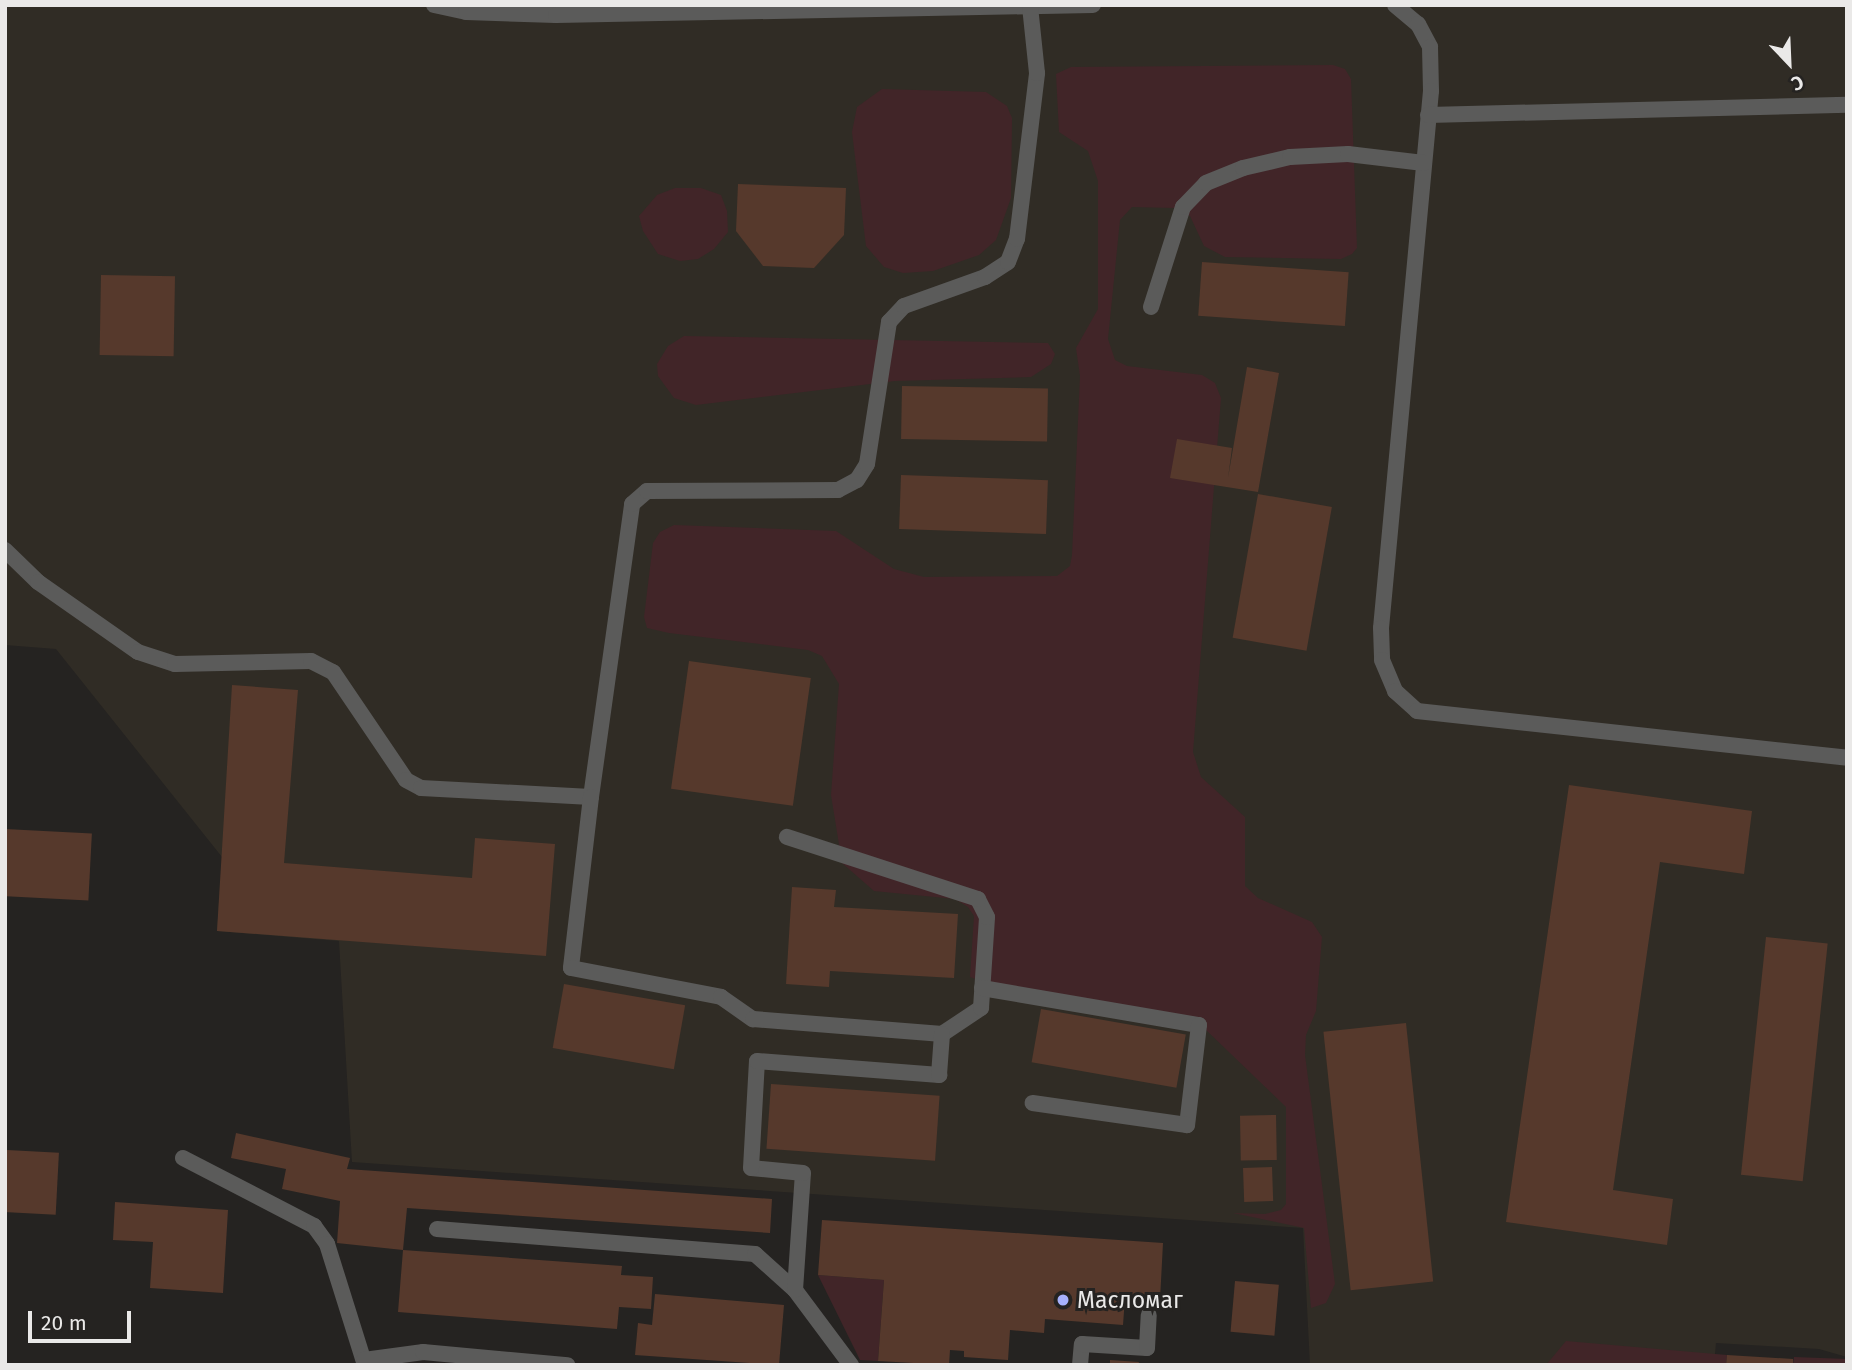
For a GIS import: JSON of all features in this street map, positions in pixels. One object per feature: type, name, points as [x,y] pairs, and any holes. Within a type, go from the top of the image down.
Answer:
[{"type":"lane","points":[[434,5],[466,12],[556,15],[1093,5]]},
{"type":"lane","points":[[1395,5],[1418,24],[1430,47],[1428,115],[1381,628],[1382,660],[1395,691],[1416,712],[1847,758]]},
{"type":"lane","points":[[787,837],[978,900],[987,917],[981,1008],[942,1034],[753,1019],[721,997],[571,968],[591,797],[632,505],[647,491],[838,490],[857,480],[867,464],[888,322],[914,301],[985,277],[1009,262],[1017,239],[1037,73],[1030,6]]},
{"type":"lane","points":[[1428,115],[1847,105]]},
{"type":"lane","points":[[1151,307],[1183,207],[1206,183],[1243,168],[1290,157],[1348,154],[1423,163]]},
{"type":"lane","points":[[5,550],[38,582],[138,652],[174,664],[312,661],[333,672],[405,780],[421,788],[591,797]]},
{"type":"lane","points":[[982,988],[1199,1025],[1187,1125],[1033,1103]]},
{"type":"lane","points":[[795,1290],[803,1172],[751,1168],[757,1061],[939,1075],[942,1034]]},
{"type":"lane","points":[[183,1158],[301,1215],[314,1226],[327,1244],[365,1362],[424,1352],[567,1365]]},
{"type":"lane","points":[[437,1229],[755,1254],[795,1290],[851,1365]]},
{"type":"lane","points":[[1080,1365],[1082,1344],[1147,1348],[1149,1315]]},
{"type":"shaded area","points":[[5,5],[1847,5],[1847,1357],[1819,1349],[1716,1343],[1714,1365],[1310,1365],[1303,1228],[352,1162],[339,941],[217,931],[222,857],[56,649],[5,645]]},
{"type":"shaded area","points":[[1333,65],[1345,69],[1351,79],[1357,248],[1352,254],[1341,259],[1225,257],[1204,246],[1190,216],[1174,208],[1132,207],[1120,220],[1108,339],[1115,360],[1127,366],[1202,375],[1215,383],[1221,398],[1193,752],[1201,777],[1245,817],[1245,886],[1258,898],[1312,922],[1322,937],[1316,1011],[1306,1035],[1305,1055],[1335,1284],[1326,1303],[1311,1308],[1304,1228],[1233,1213],[1265,1214],[1281,1210],[1286,1204],[1286,1107],[1205,1029],[1029,999],[970,977],[974,916],[968,907],[955,899],[874,891],[842,863],[831,795],[839,684],[822,656],[808,650],[669,633],[647,628],[644,617],[653,543],[660,532],[674,525],[836,531],[894,569],[924,577],[1057,576],[1070,566],[1080,376],[1076,348],[1098,309],[1098,181],[1088,151],[1059,132],[1056,74],[1071,67]]},
{"type":"shaded area","points":[[882,89],[986,92],[1007,106],[1012,118],[1011,198],[996,240],[979,255],[933,271],[903,273],[884,267],[866,246],[852,132],[857,107]]},
{"type":"shaded area","points":[[675,188],[701,188],[721,195],[727,211],[728,232],[714,249],[698,259],[680,261],[658,254],[643,231],[639,216],[657,195]]},
{"type":"shaded area","points":[[684,336],[1048,343],[1055,354],[1051,364],[1031,377],[895,381],[696,405],[674,398],[658,376],[657,364],[668,346]]},
{"type":"shaded area","points":[[818,1275],[884,1280],[878,1361],[860,1360]]},
{"type":"shaded area","points":[[1566,1341],[1727,1355],[1726,1365],[1546,1365]]},
{"type":"shaded area","points":[[1794,1357],[1847,1359],[1847,1365],[1793,1365]]},
{"type":"building","points":[[738,184],[846,188],[844,235],[814,268],[763,266],[736,231]]},
{"type":"building","points":[[1202,262],[1349,272],[1345,326],[1198,316]]},
{"type":"building","points":[[101,275],[175,276],[174,356],[100,355]]},
{"type":"building","points":[[1247,367],[1279,373],[1258,492],[1170,478],[1177,439],[1232,448],[1228,478]]},
{"type":"building","points":[[902,386],[1048,389],[1047,442],[901,439]]},
{"type":"building","points":[[901,475],[1048,480],[1046,534],[899,529]]},
{"type":"building","points":[[1258,494],[1332,507],[1307,651],[1233,638]]},
{"type":"building","points":[[689,661],[811,678],[793,806],[671,789]]},
{"type":"building","points":[[232,685],[298,690],[284,863],[472,878],[475,838],[555,844],[546,956],[217,931]]},
{"type":"building","points":[[1569,785],[1752,811],[1744,874],[1660,862],[1613,1190],[1673,1199],[1667,1245],[1506,1222]]},
{"type":"building","points":[[5,829],[92,834],[88,900],[5,896]]},
{"type":"building","points":[[792,887],[836,890],[834,907],[958,914],[954,978],[830,971],[829,987],[786,984]]},
{"type":"building","points":[[1766,937],[1828,943],[1803,1181],[1741,1175]]},
{"type":"building","points":[[564,984],[685,1005],[674,1069],[553,1048]]},
{"type":"building","points":[[1041,1009],[1186,1035],[1176,1088],[1032,1062]]},
{"type":"building","points":[[1406,1023],[1433,1282],[1351,1290],[1323,1032]]},
{"type":"building","points":[[771,1084],[940,1096],[935,1161],[766,1149]]},
{"type":"building","points":[[1276,1115],[1277,1160],[1241,1161],[1240,1116]]},
{"type":"building","points":[[236,1133],[350,1158],[347,1169],[772,1199],[770,1233],[407,1208],[403,1250],[337,1243],[340,1201],[282,1189],[286,1169],[231,1158]]},
{"type":"building","points":[[7,1150],[59,1153],[56,1215],[5,1212]]},
{"type":"building","points":[[1272,1167],[1273,1201],[1244,1202],[1243,1168]]},
{"type":"building","points":[[115,1202],[228,1210],[223,1293],[150,1288],[153,1242],[113,1240]]},
{"type":"building","points":[[822,1220],[1163,1243],[1160,1300],[1125,1298],[1123,1325],[1045,1319],[1044,1333],[1010,1330],[1008,1360],[964,1357],[964,1351],[950,1350],[949,1365],[878,1361],[884,1280],[818,1275]]},
{"type":"building","points":[[403,1250],[622,1266],[621,1275],[653,1277],[651,1309],[619,1307],[617,1329],[398,1312]]},
{"type":"building","points":[[1235,1281],[1279,1285],[1274,1336],[1231,1332]]},
{"type":"building","points":[[655,1294],[784,1305],[779,1365],[635,1355],[638,1323],[652,1325]]},
{"type":"building","points":[[1727,1355],[1793,1359],[1793,1365],[1726,1365]]},
{"type":"building","points":[[1110,1360],[1139,1362],[1138,1365],[1110,1365]]},
{"type":"place","name":"Масломаг","points":[[1063,1300]]}]
